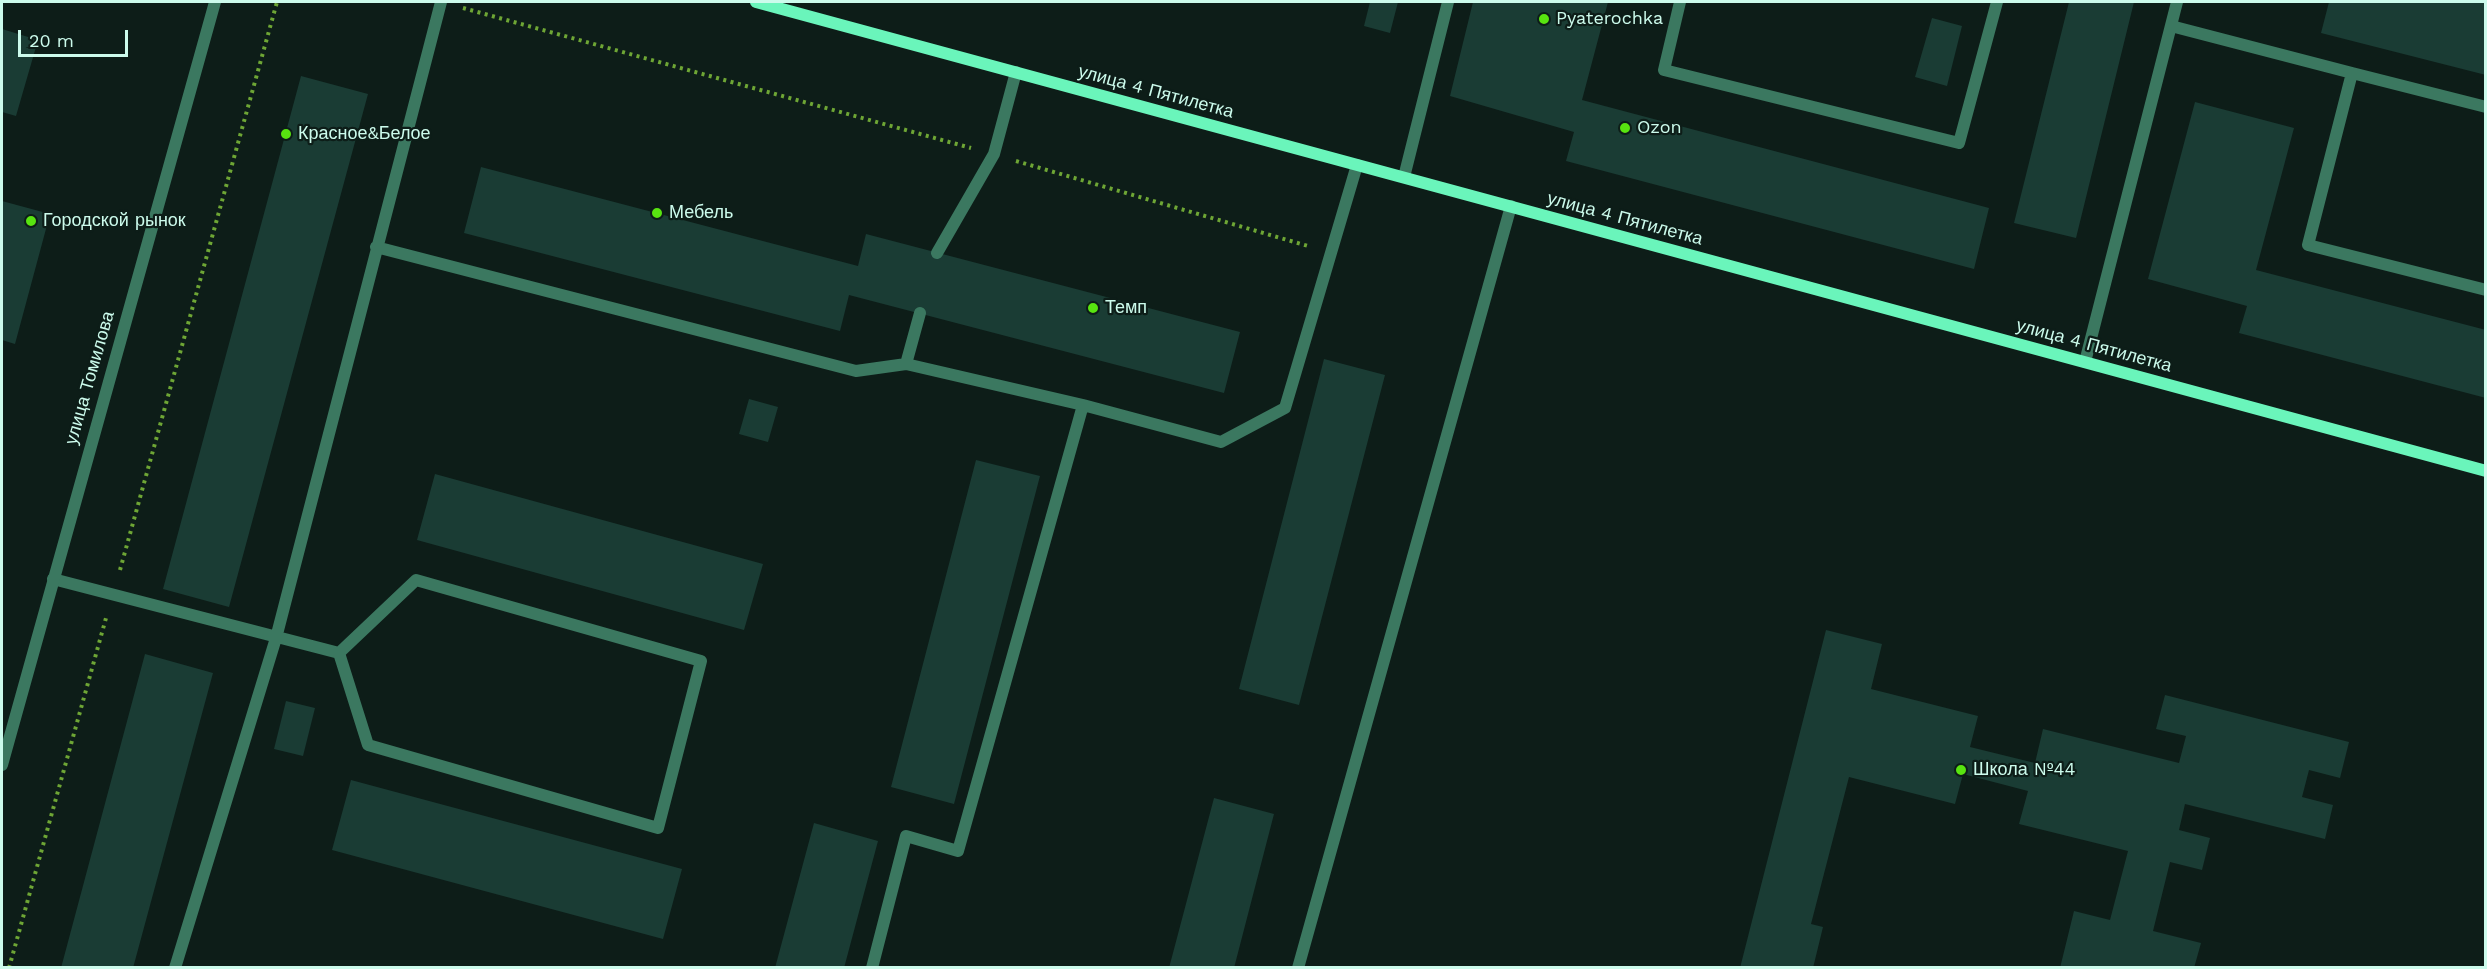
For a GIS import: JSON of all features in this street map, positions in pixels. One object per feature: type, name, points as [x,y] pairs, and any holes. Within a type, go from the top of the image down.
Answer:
[{"type":"main road","name":"улица 4 Пятилетка","points":[[756,2],[2486,471]]},
{"type":"street","name":"улица Томилова","points":[[2,765],[4,744],[53,579],[215,2]]},
{"type":"street","points":[[176,968],[276,638],[441,2]]},
{"type":"street","points":[[1404,177],[1448,2]]},
{"type":"street","points":[[1680,2],[1664,70],[1959,143],[1997,2]]},
{"type":"street","points":[[2085,362],[2177,2]]},
{"type":"street","points":[[2170,27],[2486,107]]},
{"type":"street","points":[[937,253],[994,154],[1016,72]]},
{"type":"street","points":[[2352,73],[2308,245],[2486,290]]},
{"type":"street","points":[[376,247],[856,371],[906,364],[1083,405],[1221,442],[1285,408],[1357,165]]},
{"type":"street","points":[[1298,968],[1511,206]]},
{"type":"street","points":[[906,364],[920,313]]},
{"type":"street","points":[[872,968],[906,836],[958,852],[1083,405]]},
{"type":"street","points":[[53,579],[276,638],[339,652]]},
{"type":"street","points":[[416,580],[701,661],[658,828],[368,745],[339,652],[416,580]]},
{"type":"path","points":[[9,968],[277,2]]},
{"type":"path","points":[[441,2],[994,154],[1331,253]]},
{"type":"building","points":[[1370,2],[1398,2],[1390,33],[1364,26]]},
{"type":"building","points":[[1473,2],[1608,2],[1582,100],[1989,208],[1974,269],[1566,161],[1574,132],[1450,96]]},
{"type":"building","points":[[2069,2],[2134,2],[2076,238],[2014,223]]},
{"type":"building","points":[[2329,2],[2486,2],[2486,75],[2321,33]]},
{"type":"building","points":[[1932,18],[1962,26],[1947,86],[1915,77]]},
{"type":"building","points":[[2,29],[38,40],[16,116],[2,112]]},
{"type":"building","points":[[301,76],[368,94],[229,607],[163,589]]},
{"type":"building","points":[[2195,102],[2294,128],[2256,270],[2486,330],[2486,398],[2239,333],[2247,306],[2148,279]]},
{"type":"building","points":[[481,167],[858,266],[866,234],[1240,332],[1224,393],[849,295],[840,331],[464,233]]},
{"type":"building","points":[[2,201],[50,214],[15,344],[2,340]]},
{"type":"building","points":[[1324,359],[1385,375],[1299,705],[1239,689]]},
{"type":"building","points":[[749,399],[778,407],[768,442],[739,434]]},
{"type":"building","points":[[976,460],[1040,476],[954,804],[891,787]]},
{"type":"building","points":[[435,474],[763,564],[744,630],[417,540]]},
{"type":"building","points":[[1826,630],[1882,644],[1871,689],[1978,716],[1970,747],[2035,763],[2043,729],[2179,763],[2186,736],[2156,729],[2165,695],[2349,742],[2340,778],[2309,770],[2302,797],[2333,805],[2325,839],[2185,804],[2179,830],[2210,838],[2202,870],[2170,862],[2153,931],[2201,943],[2194,968],[2060,968],[2074,911],[2110,920],[2128,851],[2019,824],[2028,791],[1963,774],[1955,804],[1849,777],[1811,924],[1823,927],[1813,968],[1740,968]]},
{"type":"building","points":[[145,654],[213,673],[133,968],[61,968]]},
{"type":"building","points":[[286,701],[315,708],[303,756],[274,749]]},
{"type":"building","points":[[351,780],[682,869],[663,939],[332,850]]},
{"type":"building","points":[[1214,798],[1274,814],[1234,968],[1169,968]]},
{"type":"building","points":[[814,823],[878,841],[844,968],[775,968]]},
{"type":"place","name":"Pyaterochka","points":[[1544,19]]},
{"type":"place","name":"Ozon","points":[[1625,128]]},
{"type":"place","name":"Красное&Белое","points":[[286,134]]},
{"type":"place","name":"Мебель","points":[[657,213]]},
{"type":"place","name":"Городской рынок","points":[[31,221]]},
{"type":"place","name":"Темп","points":[[1093,308]]},
{"type":"place","name":"Школа №44","points":[[1961,770]]}]
